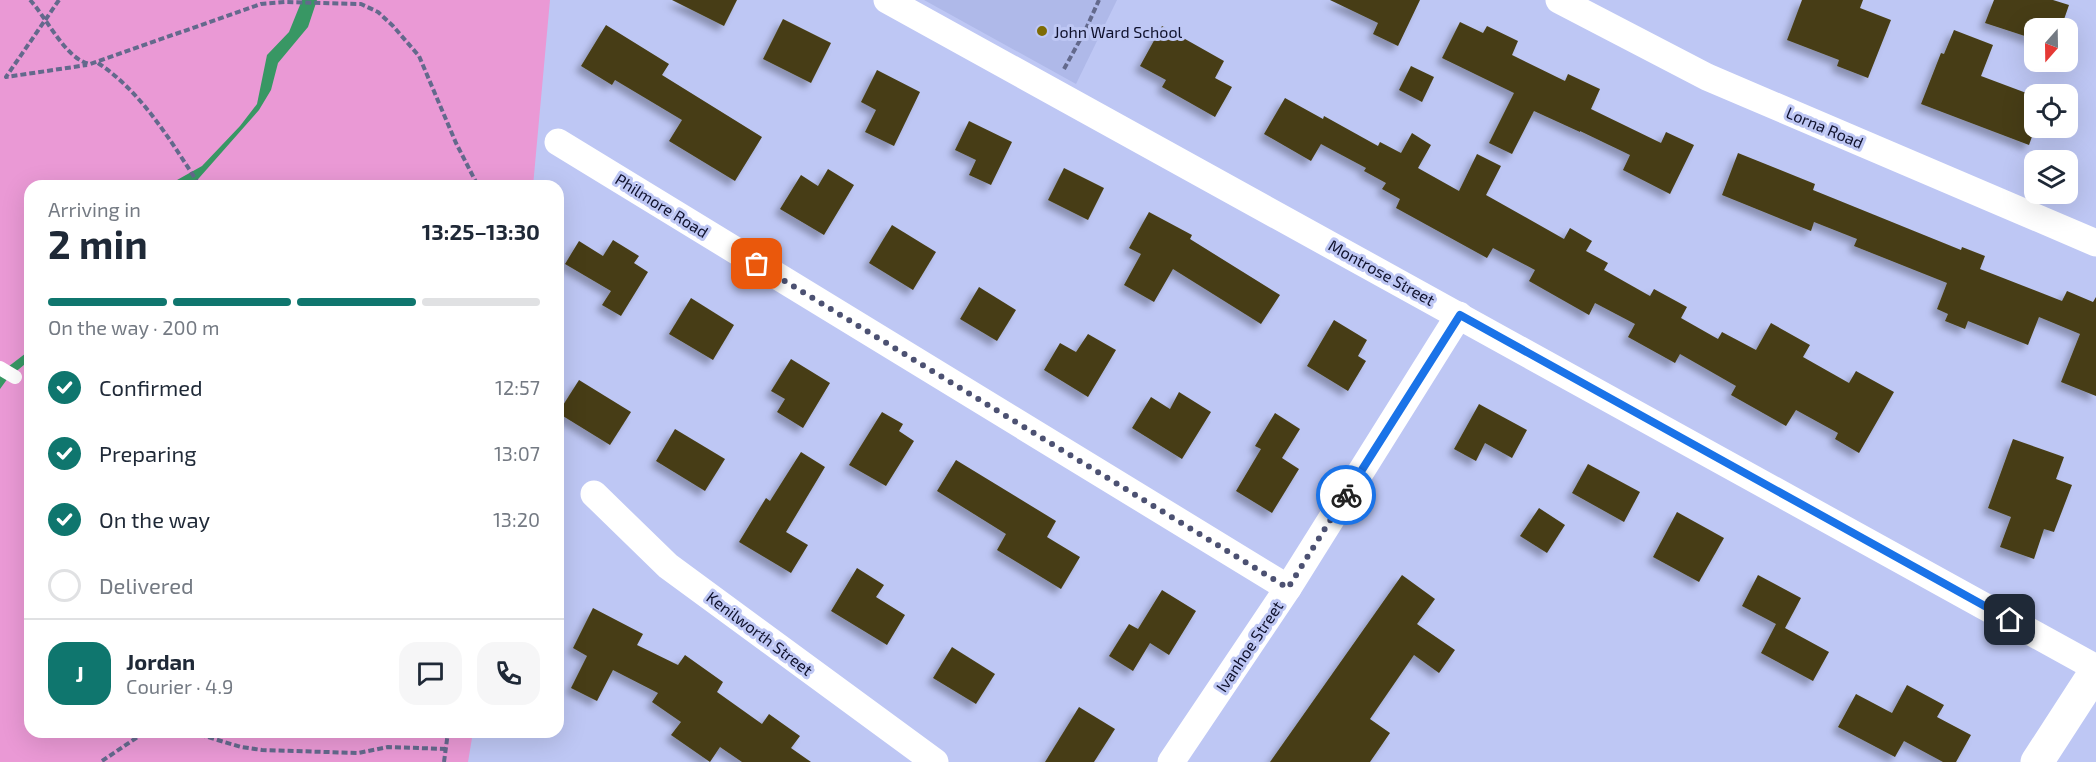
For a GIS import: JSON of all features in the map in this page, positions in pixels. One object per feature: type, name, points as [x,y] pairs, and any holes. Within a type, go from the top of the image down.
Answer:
[{"type":"street","name":"Montrose Street","points":[[886,0],[1460,315],[2096,670]]},
{"type":"street","name":"Lorna Road","points":[[1559,0],[1707,77],[2096,243]]},
{"type":"street","name":"Philmore Road","points":[[558,142],[1288,588]]},
{"type":"street","name":"Ivanhoe Street","points":[[1171,762],[1288,588],[1460,315]]},
{"type":"street","name":"Kenilworth Street","points":[[594,494],[668,566],[934,762]]},
{"type":"street","points":[[2037,762],[2096,670]]},
{"type":"lane","points":[[0,368],[15,377]]},
{"type":"path","points":[[30,0],[70,53],[79,61],[90,64]]},
{"type":"path","points":[[6,77],[59,0]]},
{"type":"path","points":[[1052,90],[1085,31],[1099,0]]},
{"type":"path","points":[[0,78],[98,63],[261,4],[359,2],[388,21],[419,56],[456,143],[475,180]]},
{"type":"path","points":[[98,63],[128,88],[196,180]]},
{"type":"path","points":[[102,761],[137,738]]},
{"type":"path","points":[[211,738],[261,750],[358,753],[388,747],[447,749]]},
{"type":"path","points":[[444,762],[448,738]]},
{"type":"shaded area","points":[[0,0],[550,0],[534,180],[24,180],[24,738],[472,738],[468,762],[0,762]]},
{"type":"shaded area","points":[[302,0],[317,0],[308,27],[278,63],[271,90],[259,110],[197,180],[177,180],[202,166],[240,126],[257,104],[267,55],[289,32]]},
{"type":"shaded area","name":"John Ward School","points":[[924,0],[1117,0],[1076,84]]},
{"type":"shaded area","points":[[24,355],[24,365],[8,378],[0,389],[0,373]]},
{"type":"building","points":[[672,0],[737,0],[724,26]]},
{"type":"building","points":[[1330,0],[1420,0],[1398,46],[1373,34],[1378,23]]},
{"type":"building","points":[[1802,0],[1863,0],[1860,8],[1891,20],[1868,78],[1837,66],[1839,60],[1787,40]]},
{"type":"building","points":[[1994,0],[2053,0],[2069,5],[2064,18],[2024,18],[2024,36],[1985,23]]},
{"type":"building","points":[[783,19],[831,43],[811,83],[763,59]]},
{"type":"building","points":[[1460,22],[1483,33],[1487,26],[1518,41],[1512,55],[1565,81],[1568,74],[1600,89],[1591,109],[1661,143],[1666,132],[1694,145],[1670,194],[1623,170],[1630,155],[1534,111],[1512,154],[1489,143],[1514,93],[1442,58]]},
{"type":"building","points":[[606,25],[669,64],[662,75],[762,137],[735,181],[669,141],[682,120],[615,80],[612,85],[581,66]]},
{"type":"building","points":[[1162,26],[1224,61],[1215,78],[1232,87],[1215,117],[1162,87],[1166,80],[1140,66]]},
{"type":"building","points":[[1954,30],[1993,45],[1981,76],[2024,92],[2024,138],[2032,138],[2029,145],[1921,104],[1941,53],[1944,54]]},
{"type":"building","points":[[1411,66],[1434,77],[1422,102],[1399,90]]},
{"type":"building","points":[[877,70],[920,92],[894,146],[865,132],[876,110],[861,102]]},
{"type":"building","points":[[1285,98],[1323,119],[1324,116],[1378,146],[1380,142],[1401,153],[1412,133],[1431,145],[1418,168],[1459,191],[1477,154],[1501,166],[1486,195],[1564,239],[1570,228],[1592,241],[1586,251],[1608,263],[1604,270],[1650,296],[1654,289],[1687,307],[1681,318],[1718,339],[1722,332],[1756,350],[1771,323],[1810,345],[1803,357],[1849,383],[1856,371],[1894,392],[1859,453],[1835,439],[1838,433],[1796,410],[1786,426],[1731,395],[1736,386],[1680,354],[1675,363],[1628,337],[1635,324],[1595,303],[1589,315],[1529,281],[1535,270],[1493,248],[1487,258],[1396,208],[1400,199],[1382,189],[1386,183],[1364,171],[1366,168],[1321,144],[1311,161],[1264,134]]},
{"type":"building","points":[[969,121],[1012,142],[991,185],[969,175],[976,160],[955,150]]},
{"type":"building","points":[[1738,153],[1815,184],[1813,190],[1961,250],[1962,247],[1985,256],[1980,269],[2062,301],[2067,291],[2093,302],[2096,297],[2096,396],[2061,382],[2080,334],[2039,317],[2028,345],[1968,321],[1965,329],[1945,321],[1948,314],[1937,309],[1947,283],[1854,246],[1857,239],[1814,222],[1811,231],[1722,195]]},
{"type":"building","points":[[1064,168],[1104,188],[1088,220],[1048,200]]},
{"type":"building","points":[[828,169],[854,185],[824,235],[780,209],[801,175],[818,186]]},
{"type":"building","points":[[1149,212],[1192,235],[1190,239],[1280,295],[1261,324],[1173,269],[1154,302],[1124,285],[1141,254],[1129,248]]},
{"type":"building","points":[[892,225],[936,252],[913,290],[869,263]]},
{"type":"building","points":[[613,240],[639,256],[634,263],[648,272],[621,316],[602,305],[611,291],[565,264],[579,241],[603,256]]},
{"type":"building","points":[[979,287],[1016,310],[997,341],[960,319]]},
{"type":"building","points":[[691,298],[734,325],[713,360],[669,334]]},
{"type":"building","points":[[1334,320],[1367,340],[1358,356],[1366,361],[1348,391],[1307,366]]},
{"type":"building","points":[[1088,334],[1116,350],[1088,397],[1044,370],[1060,343],[1076,352]]},
{"type":"building","points":[[791,359],[830,383],[803,428],[777,412],[785,399],[771,391]]},
{"type":"building","points":[[579,380],[631,412],[610,445],[564,417],[564,404]]},
{"type":"building","points":[[1179,392],[1211,412],[1182,459],[1132,428],[1151,397],[1170,409]]},
{"type":"building","points":[[1479,404],[1527,430],[1512,458],[1485,443],[1476,461],[1454,449]]},
{"type":"building","points":[[882,412],[903,424],[899,431],[914,441],[886,486],[849,465]]},
{"type":"building","points":[[1275,413],[1300,429],[1282,458],[1299,469],[1272,513],[1236,491],[1261,449],[1255,446]]},
{"type":"building","points":[[675,429],[725,459],[705,491],[656,461]]},
{"type":"building","points":[[2013,439],[2064,457],[2056,479],[2072,485],[2054,532],[2044,529],[2034,559],[2000,547],[2011,517],[1988,508]]},
{"type":"building","points":[[801,452],[825,467],[786,532],[808,545],[791,573],[739,542],[766,498],[770,501]]},
{"type":"building","points":[[956,460],[1056,521],[1047,537],[1080,557],[1061,589],[997,550],[1006,534],[937,491]]},
{"type":"building","points":[[1588,464],[1640,492],[1624,522],[1572,493]]},
{"type":"building","points":[[1539,508],[1565,525],[1547,553],[1520,536]]},
{"type":"building","points":[[1677,512],[1724,538],[1699,582],[1653,557]]},
{"type":"building","points":[[857,568],[884,585],[876,597],[905,615],[887,645],[831,611]]},
{"type":"building","points":[[1402,575],[1435,599],[1417,624],[1455,650],[1439,673],[1414,655],[1370,719],[1390,733],[1370,762],[1270,762]]},
{"type":"building","points":[[1758,575],[1801,598],[1785,628],[1829,652],[1813,681],[1761,653],[1776,624],[1742,606]]},
{"type":"building","points":[[1162,590],[1196,611],[1169,655],[1150,643],[1133,671],[1109,656],[1129,624],[1138,629]]},
{"type":"building","points":[[593,608],[643,634],[637,645],[678,665],[685,655],[723,682],[717,692],[762,724],[769,714],[800,736],[791,748],[811,762],[742,762],[720,747],[710,762],[671,735],[681,722],[652,702],[658,693],[613,670],[597,701],[571,688],[587,656],[573,648]]},
{"type":"building","points":[[952,647],[995,674],[976,704],[933,678]]},
{"type":"building","points":[[1907,685],[1944,705],[1937,717],[1971,735],[1956,762],[1943,762],[1904,741],[1895,757],[1838,727],[1856,694],[1892,713]]},
{"type":"building","points":[[1079,707],[1115,729],[1094,762],[1045,762]]},
{"type":"way so far","points":[[757,264],[1288,588],[1346,495]]},
{"type":"place","name":"John Ward School","points":[[1042,31]]},
{"type":"route","points":[[1346,495],[1460,315],[2010,620]]}]
